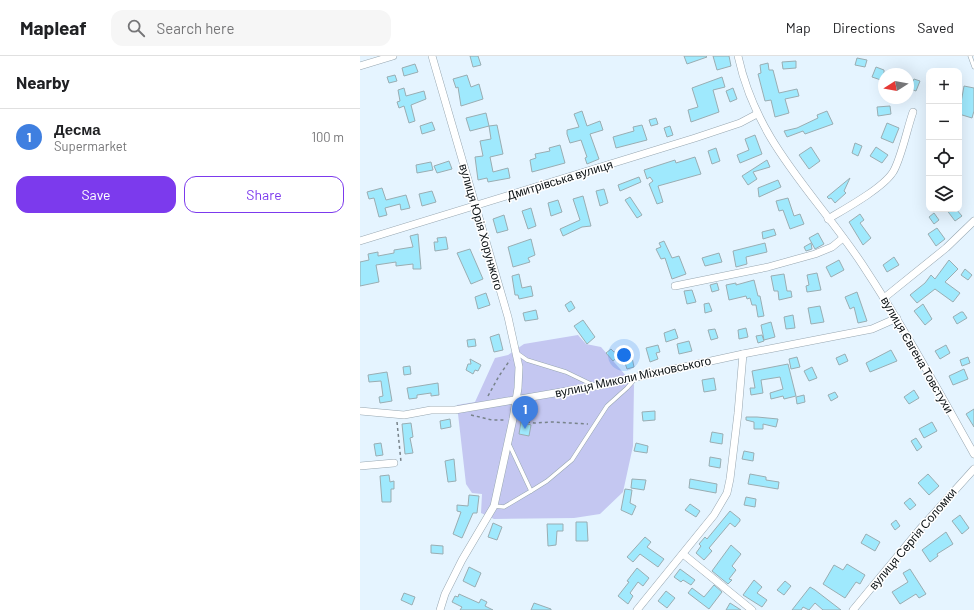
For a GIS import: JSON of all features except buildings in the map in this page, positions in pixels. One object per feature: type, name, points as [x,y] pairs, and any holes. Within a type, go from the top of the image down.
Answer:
[{"type":"street","points":[[360,66],[393,56]]},
{"type":"street","name":"вулиця Юрія Хорунжого","points":[[432,56],[517,353],[519,376],[517,400]]},
{"type":"street","name":"вулиця Євгена Товстухи","points":[[738,56],[744,80],[757,114],[788,164],[843,238],[897,318],[974,454]]},
{"type":"street","points":[[828,219],[860,200],[892,174],[898,162],[913,112]]},
{"type":"street","name":"Дмитрівська вулиця","points":[[360,241],[708,134],[740,123],[757,114]]},
{"type":"street","points":[[884,298],[946,248],[974,221]]},
{"type":"street","points":[[675,286],[768,267],[820,253],[832,247],[843,238]]},
{"type":"street","name":"вулиця Миколи Міхновського","points":[[360,411],[408,414],[431,410],[462,409],[517,400],[596,386],[743,354],[872,329],[897,318]]},
{"type":"street","points":[[637,610],[720,507],[729,486],[738,413],[743,354]]},
{"type":"street","points":[[439,610],[462,560],[494,506],[509,443],[517,400]]},
{"type":"street","points":[[360,466],[394,463]]},
{"type":"street","name":"вулиця Сергія Соломки","points":[[853,610],[920,529],[974,469]]},
{"type":"street","points":[[682,554],[752,610]]},
{"type":"lane","points":[[970,56],[974,67]]},
{"type":"lane","points":[[517,353],[526,360],[566,372],[596,386]]},
{"type":"lane","points":[[494,506],[504,507],[547,481],[572,460],[610,403],[627,388],[635,378]]},
{"type":"lane","points":[[509,443],[531,491]]},
{"type":"path","points":[[487,405],[487,399],[499,376],[517,353]]},
{"type":"path","points":[[462,409],[466,414],[492,420],[513,419],[534,424],[554,422],[596,424]]},
{"type":"path","points":[[394,463],[402,460],[396,414]]},
{"type":"shaded area","points":[[578,335],[586,344],[601,347],[634,385],[633,446],[623,492],[600,514],[574,518],[494,519],[481,513],[482,494],[472,493],[466,484],[457,405],[475,402],[495,358],[508,355],[524,344]]},
{"type":"place","name":"Десма","points":[[525,429]]}]
